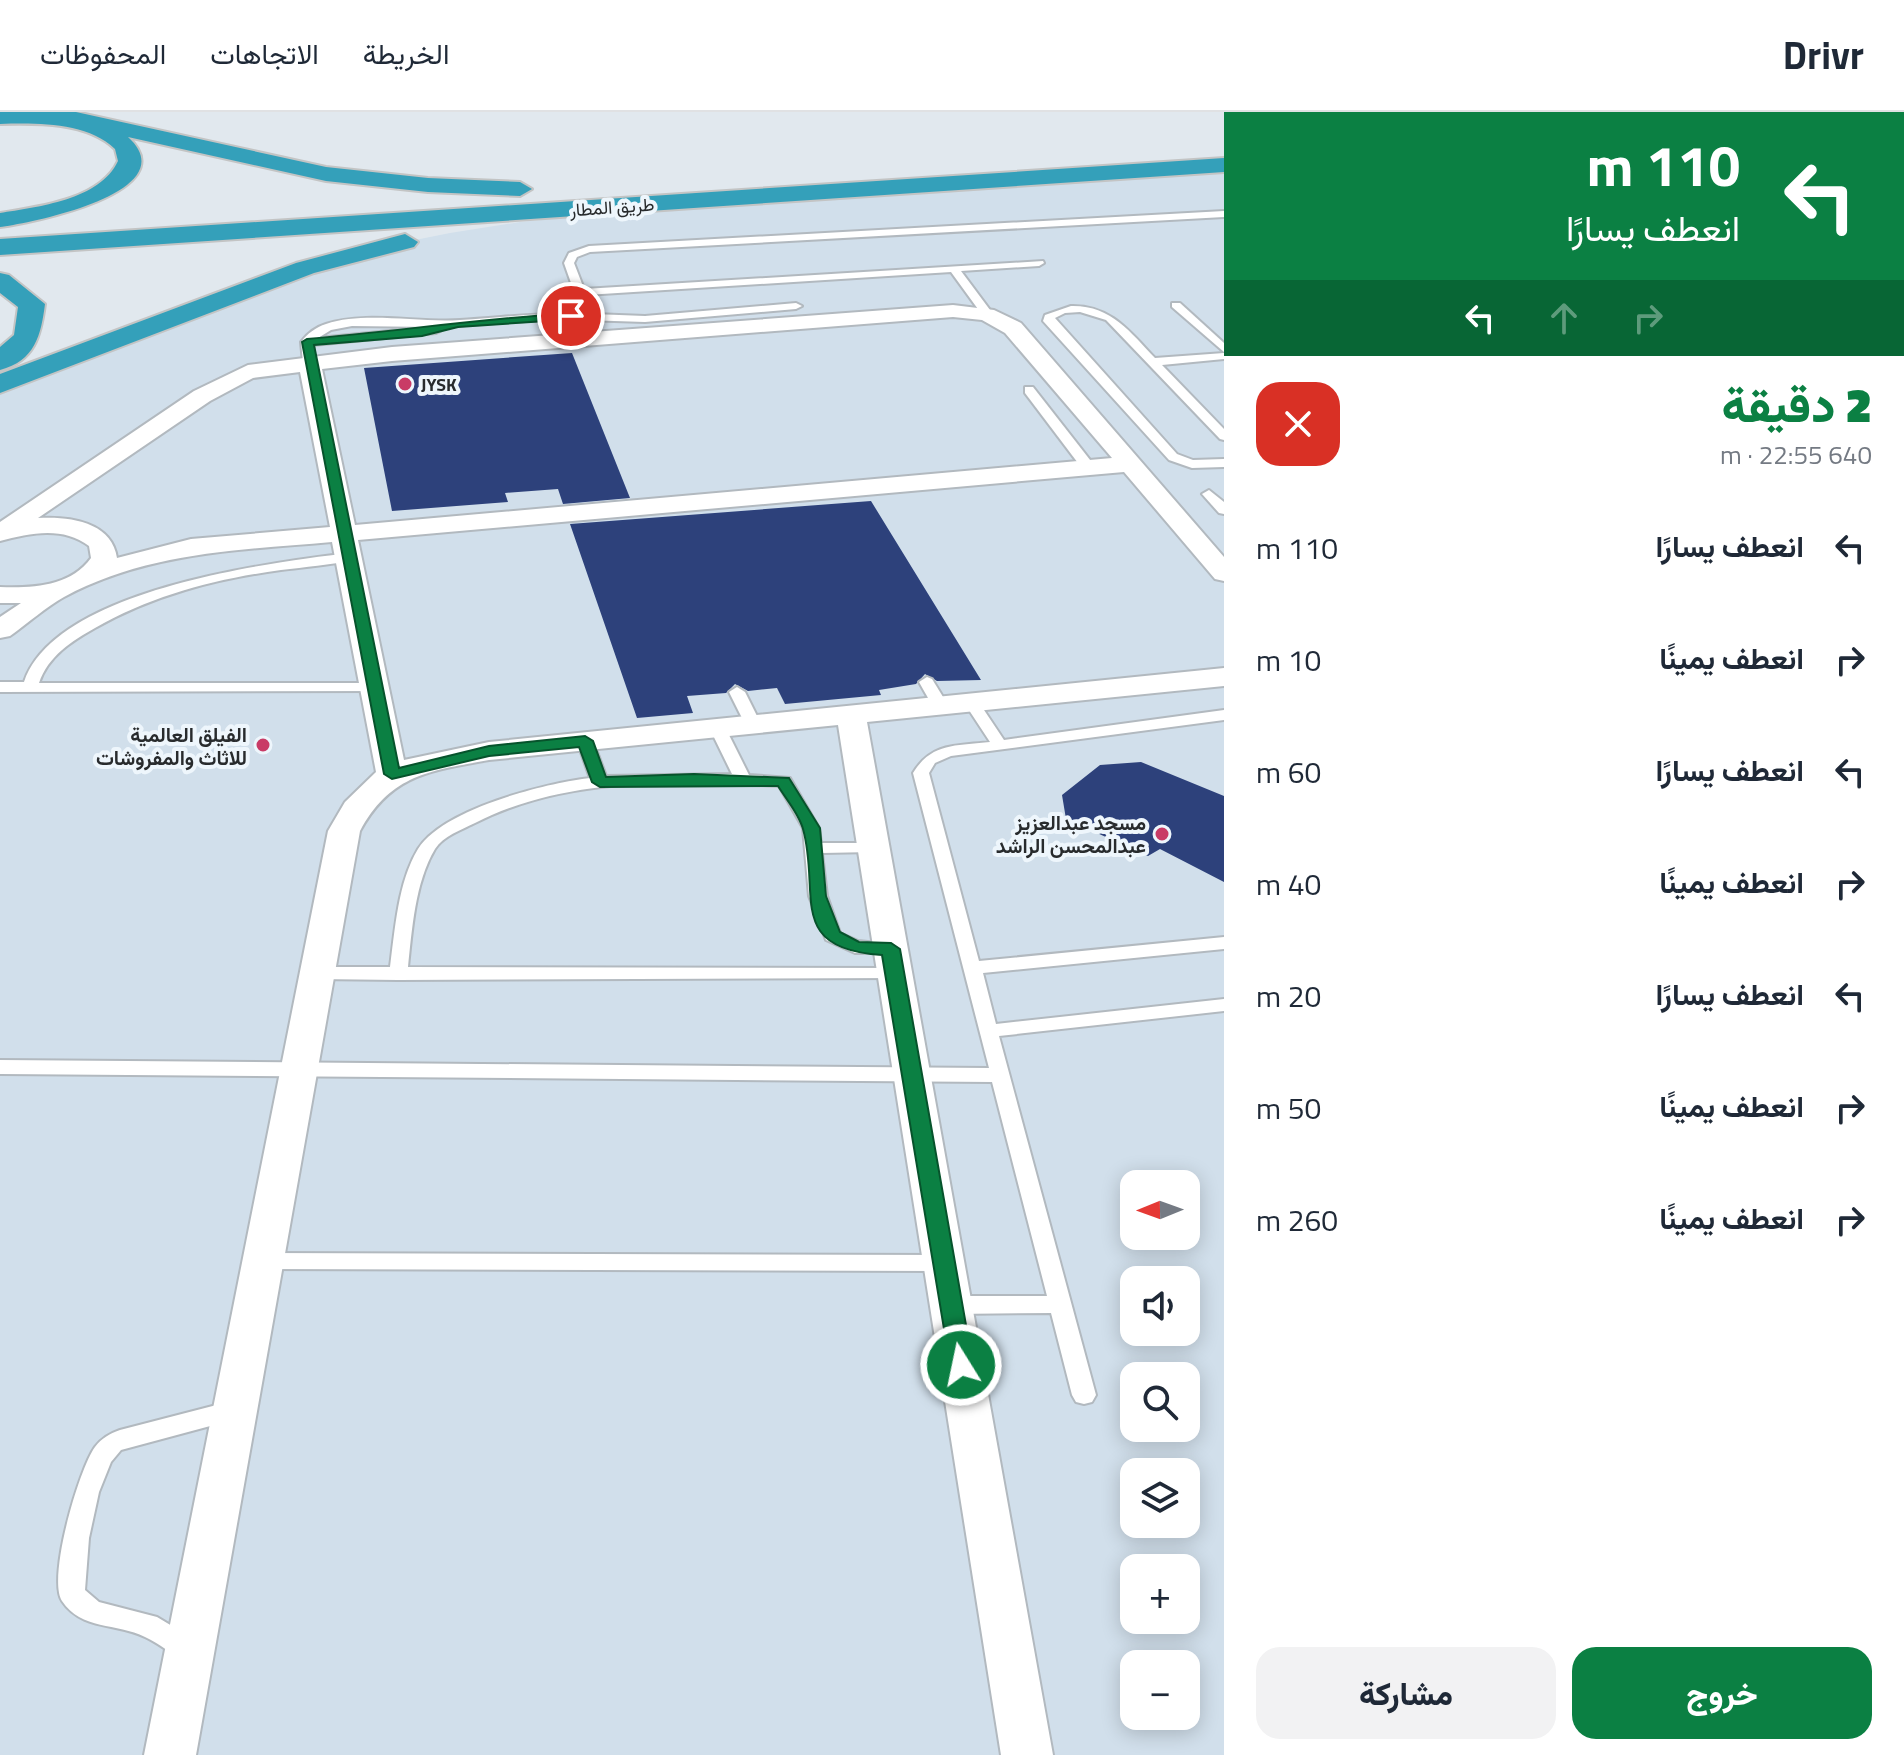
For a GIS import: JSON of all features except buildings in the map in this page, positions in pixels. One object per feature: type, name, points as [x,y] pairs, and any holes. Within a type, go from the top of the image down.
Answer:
[{"type":"highway","points":[[47,112],[326,174],[428,185],[590,192]]},
{"type":"highway","points":[[0,117],[49,119],[101,130],[118,139],[127,151],[129,161],[123,173],[92,196],[62,207],[0,220]]},
{"type":"highway","name":"طريق المطار","points":[[0,230],[590,192],[1221,157]]},
{"type":"highway","name":"طريق المطار","points":[[0,247],[768,197],[1221,157]]},
{"type":"highway","points":[[0,384],[202,305],[370,249],[520,222],[768,197]]},
{"type":"highway","points":[[0,281],[32,304],[27,338],[0,361]]},
{"type":"street","points":[[0,533],[220,385],[308,352],[953,311],[987,314],[1013,328],[1224,573]]},
{"type":"street","points":[[308,352],[392,774]]},
{"type":"street","points":[[0,533],[53,526],[89,534],[191,547],[346,545],[1130,464]]},
{"type":"street","points":[[79,482],[73,492],[71,512],[105,551],[100,566],[92,574]]},
{"type":"street","points":[[0,630],[61,589],[92,574],[191,547]]},
{"type":"street","points":[[0,595],[31,595],[61,589]]},
{"type":"street","points":[[170,1755],[344,831],[356,805],[370,788],[392,774],[489,751],[851,714],[933,693],[971,701],[1224,677]]},
{"type":"street","points":[[851,714],[1027,1755]]},
{"type":"lane","points":[[589,317],[570,258],[580,251],[600,247],[1224,214]]},
{"type":"lane","points":[[580,292],[1039,263]]},
{"type":"lane","points":[[954,269],[987,314]]},
{"type":"lane","points":[[1176,305],[1224,349]]},
{"type":"lane","points":[[308,352],[458,324],[535,317],[660,318],[796,306]]},
{"type":"lane","points":[[1224,436],[1103,314],[1071,309],[1049,317],[1049,321],[1173,457],[1192,464],[1224,463]]},
{"type":"lane","points":[[1152,362],[1224,356]]},
{"type":"lane","points":[[1029,390],[1089,468]]},
{"type":"lane","points":[[1209,494],[1224,510]]},
{"type":"lane","points":[[30,688],[38,664],[60,643],[151,593],[209,576],[346,545]]},
{"type":"lane","points":[[0,687],[374,688]]},
{"type":"lane","points":[[737,692],[753,724]]},
{"type":"lane","points":[[971,701],[1000,745]]},
{"type":"lane","points":[[1084,1395],[921,773],[929,760],[937,755],[1224,715]]},
{"type":"lane","points":[[717,727],[743,780]]},
{"type":"lane","points":[[585,741],[600,782]]},
{"type":"lane","points":[[398,974],[408,899],[432,840],[492,805],[600,782],[784,781],[811,828],[818,896],[832,936],[893,962]]},
{"type":"lane","points":[[813,848],[873,847]]},
{"type":"lane","points":[[971,968],[1224,943]]},
{"type":"lane","points":[[317,973],[398,974],[893,962]]},
{"type":"lane","points":[[987,1031],[1224,1005]]},
{"type":"lane","points":[[0,1067],[913,1077],[998,1075]]},
{"type":"lane","points":[[262,1261],[944,1263]]},
{"type":"lane","points":[[951,1305],[1060,1304]]},
{"type":"lane","points":[[189,1650],[148,1625],[92,1612],[72,1595],[71,1562],[97,1461],[114,1442],[234,1410]]},
{"type":"shaded area","points":[[1224,165],[1224,1755],[0,1755],[0,384],[370,249],[520,222]]},
{"type":"place","name":"JYSK","points":[[405,384]]},
{"type":"place","name":"الفيلق العالمية للاثاث والمفروشات","points":[[263,745]]},
{"type":"place","name":"مسجد عبدالعزيز عبدالمحسن الراشد","points":[[1162,834]]},
{"type":"route","points":[[571,316],[458,324],[422,332],[307,342],[392,774],[427,763],[489,751],[585,741],[600,782],[694,779],[784,781],[811,828],[818,896],[832,936],[855,947],[891,949],[961,1365]]}]
